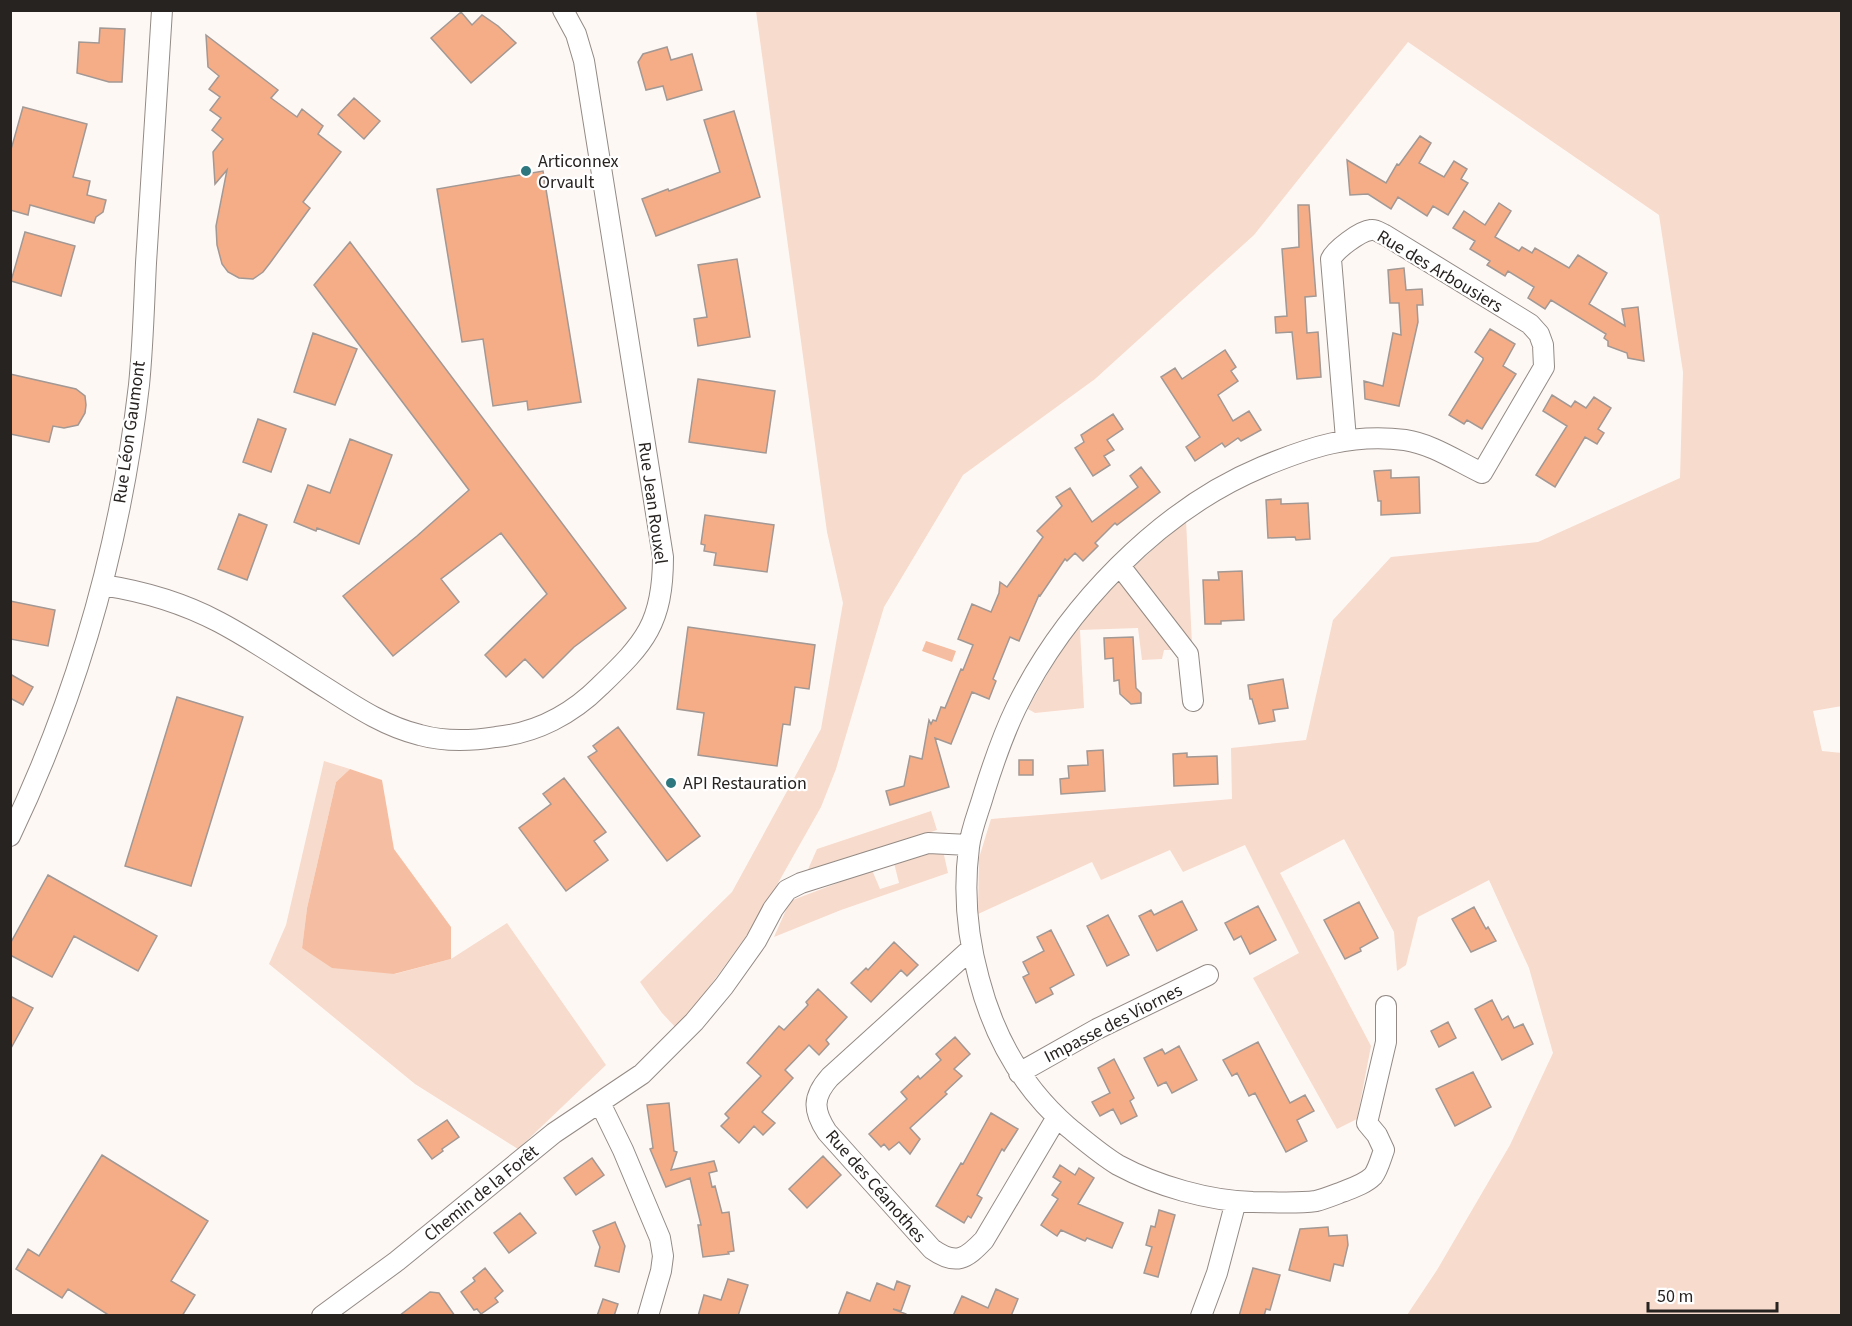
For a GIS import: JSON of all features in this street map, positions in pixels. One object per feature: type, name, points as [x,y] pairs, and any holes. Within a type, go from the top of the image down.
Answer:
[{"type":"street","name":"Rue Léon Gaumont","points":[[10,836],[31,793],[60,721],[87,642],[122,495],[139,385],[162,10]]},
{"type":"street","name":"Rue Jean Rouxel","points":[[102,585],[119,587],[191,608],[220,622],[370,716],[420,735],[454,741],[507,736],[535,729],[561,717],[590,696],[626,661],[647,635],[659,607],[663,582],[663,557],[584,61],[576,34],[563,10]]},
{"type":"street","name":"Rue des Arbousiers","points":[[1369,230],[1375,230],[1530,324],[1539,334],[1543,345],[1544,367],[1482,473],[1432,448],[1406,441],[1346,439],[1331,259],[1333,254],[1345,244],[1369,230]]},
{"type":"street","points":[[1346,439],[1301,451],[1235,478],[1192,505],[1120,566],[1065,629],[1016,708],[992,767],[969,845],[966,918],[971,949],[985,1001],[1001,1044],[1019,1072],[1056,1117],[1088,1144],[1119,1165],[1200,1195],[1236,1201],[1317,1201],[1356,1187],[1374,1175],[1384,1150],[1377,1135],[1367,1123],[1386,1042],[1386,1006]]},
{"type":"street","points":[[1120,566],[1188,654],[1192,701]]},
{"type":"street","name":"Chemin de la Forêt","points":[[322,1316],[397,1261],[554,1133],[642,1074],[694,1022],[724,986],[756,941],[773,909],[787,890],[801,883],[928,843],[969,845]]},
{"type":"street","name":"Rue des Céanothes","points":[[971,949],[821,1086],[816,1100],[817,1117],[827,1132],[932,1250],[945,1258],[957,1259],[970,1255],[984,1240],[1056,1117]]},
{"type":"street","name":"Impasse des Viornes","points":[[1019,1072],[1097,1029],[1208,975]]},
{"type":"street","points":[[600,1103],[623,1150],[660,1238],[663,1256],[661,1271],[648,1316]]},
{"type":"street","points":[[1200,1316],[1217,1273],[1236,1201]]},
{"type":"shaded area","points":[[756,11],[1841,11],[1842,706],[1813,711],[1822,751],[1842,753],[1841,1315],[1407,1315],[1437,1270],[1510,1145],[1553,1053],[1529,968],[1489,880],[1418,917],[1406,965],[1397,971],[1394,932],[1344,839],[1280,873],[1371,1046],[1357,1119],[1337,1129],[1253,978],[1299,953],[1245,845],[1183,872],[1170,850],[1101,880],[1092,862],[978,914],[979,858],[991,819],[1232,799],[1231,748],[1306,740],[1333,620],[1391,557],[1538,542],[1680,478],[1683,372],[1659,215],[1408,42],[1254,235],[1095,379],[963,475],[884,607],[836,769],[821,807],[755,924],[678,1030],[662,1013],[640,982],[732,892],[821,729],[843,603],[827,532]]},
{"type":"shaded area","points":[[1186,520],[1192,644],[1130,570]]},
{"type":"shaded area","points":[[1119,579],[1179,650],[1164,650],[1162,659],[1142,660],[1138,628],[1080,630],[1084,708],[1035,713],[1028,709],[1068,640],[1091,609]]},
{"type":"shaded area","points":[[926,641],[956,651],[952,662],[922,651]]},
{"type":"shaded area","points":[[324,761],[350,769],[336,782],[307,908],[302,948],[395,974],[451,959],[507,923],[606,1065],[518,1149],[415,1084],[269,964],[286,925]]},
{"type":"shaded area","points":[[350,769],[382,780],[394,849],[451,927],[451,959],[394,974],[332,968],[302,948],[307,908],[336,782]]},
{"type":"shaded area","points":[[931,811],[937,830],[806,874],[817,849]]},
{"type":"shaded area","points":[[942,846],[948,873],[841,910],[774,937],[790,901],[872,870],[880,889],[899,883],[894,863]]},
{"type":"building","points":[[461,12],[472,25],[482,15],[516,43],[471,83],[431,38]]},
{"type":"building","points":[[100,28],[125,29],[122,82],[109,82],[77,73],[79,42],[99,43]]},
{"type":"building","points":[[206,35],[278,90],[271,98],[297,117],[302,109],[323,126],[318,134],[341,152],[303,202],[310,208],[263,272],[253,279],[239,278],[228,272],[222,264],[217,245],[216,226],[227,170],[215,184],[213,152],[223,139],[212,130],[221,118],[210,110],[220,97],[209,89],[219,76],[208,67]]},
{"type":"building","points":[[667,47],[671,60],[692,54],[702,90],[667,100],[663,86],[646,90],[638,62],[643,54]]},
{"type":"building","points":[[354,98],[380,121],[364,139],[338,115]]},
{"type":"building","points":[[23,107],[87,124],[73,177],[90,181],[87,195],[106,200],[103,212],[96,217],[94,223],[30,205],[28,215],[10,210],[10,153]]},
{"type":"building","points":[[734,111],[760,197],[656,236],[642,199],[720,172],[704,120]]},
{"type":"building","points":[[1420,136],[1431,143],[1419,163],[1444,177],[1454,161],[1467,169],[1461,179],[1468,183],[1448,215],[1433,206],[1427,216],[1398,197],[1391,209],[1368,194],[1350,195],[1347,160],[1386,183],[1397,164],[1399,165]]},
{"type":"building","points":[[543,171],[581,402],[528,410],[527,401],[493,406],[483,339],[462,342],[437,189]]},
{"type":"building","points":[[1499,203],[1511,211],[1495,237],[1519,251],[1522,247],[1532,253],[1535,248],[1569,268],[1578,255],[1607,273],[1589,304],[1625,326],[1622,309],[1638,307],[1644,361],[1628,358],[1627,353],[1608,346],[1608,341],[1604,338],[1606,334],[1551,300],[1545,309],[1528,298],[1534,287],[1508,271],[1505,276],[1487,265],[1490,261],[1470,249],[1475,241],[1453,228],[1464,211],[1485,225]]},
{"type":"building","points":[[1298,205],[1309,205],[1316,296],[1305,297],[1307,333],[1318,332],[1321,377],[1297,379],[1292,332],[1276,333],[1275,317],[1287,316],[1282,249],[1299,247]]},
{"type":"building","points":[[25,232],[75,246],[61,296],[11,281]]},
{"type":"building","points":[[350,242],[626,608],[574,647],[543,678],[525,659],[506,677],[485,655],[547,594],[501,533],[441,579],[459,602],[393,656],[343,596],[469,490],[314,285]]},
{"type":"building","points":[[737,259],[750,337],[698,346],[694,319],[707,317],[698,265]]},
{"type":"building","points":[[1404,268],[1406,290],[1422,289],[1423,305],[1417,305],[1418,322],[1399,406],[1365,399],[1364,381],[1383,386],[1393,333],[1401,335],[1399,303],[1390,303],[1388,270]]},
{"type":"building","points":[[1490,329],[1515,344],[1503,366],[1516,374],[1482,429],[1467,420],[1464,424],[1449,415],[1483,360],[1475,352]]},
{"type":"building","points":[[313,333],[357,349],[335,405],[294,392]]},
{"type":"building","points":[[1225,350],[1236,367],[1231,371],[1238,381],[1218,395],[1233,421],[1249,411],[1261,430],[1241,441],[1238,438],[1225,447],[1222,443],[1195,461],[1186,447],[1200,437],[1161,377],[1175,368],[1182,379]]},
{"type":"building","points":[[10,374],[76,389],[85,396],[86,405],[85,413],[78,425],[64,428],[53,426],[49,442],[10,434]]},
{"type":"building","points":[[698,379],[775,391],[766,453],[689,442]]},
{"type":"building","points":[[1552,395],[1571,407],[1575,401],[1586,408],[1594,397],[1611,408],[1598,429],[1604,433],[1597,444],[1585,437],[1555,487],[1536,475],[1567,426],[1543,411]]},
{"type":"building","points":[[1113,414],[1123,429],[1107,440],[1114,450],[1104,456],[1110,465],[1093,476],[1075,448],[1084,442],[1081,435]]},
{"type":"building","points":[[258,419],[286,429],[271,472],[243,462]]},
{"type":"building","points":[[350,439],[392,455],[359,544],[294,522],[308,485],[330,493]]},
{"type":"building","points":[[1141,467],[1160,492],[1117,525],[1115,523],[1095,543],[1098,546],[1083,561],[1075,553],[1067,561],[1065,559],[1039,595],[1019,641],[1010,637],[993,679],[996,681],[989,699],[972,692],[951,744],[935,738],[949,787],[890,805],[886,791],[904,786],[910,756],[922,759],[929,720],[931,724],[933,720],[936,721],[941,707],[945,708],[961,669],[963,670],[973,645],[958,639],[972,604],[991,612],[999,593],[1000,582],[1007,587],[1043,537],[1037,531],[1062,506],[1056,497],[1070,488],[1092,522],[1138,487],[1130,476]]},
{"type":"building","points":[[1391,470],[1391,478],[1419,477],[1420,513],[1381,515],[1381,501],[1378,501],[1374,471]]},
{"type":"building","points":[[1281,499],[1281,504],[1308,503],[1310,539],[1268,538],[1266,500]]},
{"type":"building","points":[[239,514],[267,525],[247,580],[218,569]]},
{"type":"building","points":[[705,515],[774,525],[767,572],[714,565],[716,553],[704,551],[705,545],[701,544]]},
{"type":"building","points":[[1242,571],[1244,620],[1205,624],[1203,580],[1219,580],[1218,572]]},
{"type":"building","points":[[10,601],[55,610],[48,646],[10,639]]},
{"type":"building","points":[[688,627],[815,645],[809,689],[795,687],[790,725],[783,724],[777,766],[698,755],[704,713],[677,709]]},
{"type":"building","points":[[1133,637],[1136,688],[1141,693],[1141,703],[1131,704],[1120,694],[1119,680],[1114,681],[1113,658],[1105,659],[1104,638]]},
{"type":"building","points":[[10,674],[33,687],[23,705],[10,698]]},
{"type":"building","points":[[1283,679],[1288,708],[1273,710],[1275,721],[1259,724],[1252,699],[1250,699],[1248,685]]},
{"type":"building","points":[[177,697],[243,717],[191,886],[125,866]]},
{"type":"building","points":[[618,727],[700,836],[667,861],[588,757],[597,751],[593,746]]},
{"type":"building","points":[[1103,750],[1105,791],[1061,794],[1060,779],[1069,778],[1068,766],[1088,765],[1087,751]]},
{"type":"building","points":[[1187,753],[1187,757],[1217,756],[1218,784],[1174,786],[1173,754]]},
{"type":"building","points":[[1019,760],[1033,760],[1033,775],[1019,775]]},
{"type":"building","points":[[564,778],[606,832],[594,841],[608,860],[566,891],[519,828],[551,804],[543,794]]},
{"type":"building","points":[[48,875],[157,936],[138,971],[74,936],[52,977],[10,955],[10,944]]},
{"type":"building","points":[[1182,901],[1197,930],[1157,951],[1139,916],[1151,910],[1154,915]]},
{"type":"building","points":[[1359,902],[1378,938],[1360,948],[1361,951],[1345,959],[1324,920]]},
{"type":"building","points":[[1258,906],[1276,940],[1250,954],[1241,936],[1234,940],[1225,923]]},
{"type":"building","points":[[1474,907],[1486,929],[1488,927],[1496,941],[1471,952],[1452,919]]},
{"type":"building","points":[[1108,915],[1129,955],[1107,966],[1087,926]]},
{"type":"building","points":[[1051,930],[1074,975],[1050,988],[1053,994],[1036,1003],[1023,977],[1029,974],[1023,962],[1044,951],[1037,937]]},
{"type":"building","points":[[894,942],[918,965],[907,976],[901,970],[871,1002],[851,983],[866,968],[868,970]]},
{"type":"building","points":[[818,989],[847,1017],[826,1040],[829,1044],[819,1055],[809,1045],[785,1070],[793,1078],[762,1112],[775,1123],[763,1135],[754,1126],[739,1143],[721,1126],[729,1118],[725,1114],[761,1076],[747,1063],[779,1026],[784,1030],[808,1005],[806,1002]]},
{"type":"building","points":[[10,996],[33,1008],[10,1050]]},
{"type":"building","points":[[1492,1000],[1502,1020],[1508,1016],[1514,1028],[1523,1024],[1533,1044],[1502,1060],[1475,1009]]},
{"type":"building","points":[[1448,1022],[1456,1038],[1439,1047],[1431,1031]]},
{"type":"building","points":[[955,1037],[970,1054],[954,1069],[962,1076],[945,1092],[947,1094],[910,1128],[920,1139],[910,1154],[899,1142],[889,1150],[884,1144],[881,1147],[869,1134],[907,1099],[901,1092],[918,1076],[920,1079],[941,1060],[936,1054]]},
{"type":"building","points":[[1258,1042],[1290,1103],[1305,1095],[1314,1111],[1297,1120],[1307,1141],[1286,1152],[1255,1093],[1249,1096],[1237,1073],[1232,1076],[1223,1060]]},
{"type":"building","points":[[1179,1046],[1197,1080],[1172,1093],[1166,1082],[1158,1086],[1144,1058],[1162,1049],[1165,1054]]},
{"type":"building","points":[[1114,1059],[1134,1098],[1130,1101],[1137,1116],[1121,1124],[1113,1109],[1100,1116],[1092,1102],[1110,1093],[1098,1068]]},
{"type":"building","points":[[1473,1072],[1491,1107],[1455,1126],[1436,1089]]},
{"type":"building","points":[[669,1103],[674,1151],[677,1152],[671,1170],[714,1161],[717,1171],[709,1173],[722,1213],[729,1212],[734,1251],[728,1252],[729,1254],[703,1257],[698,1225],[701,1225],[690,1178],[666,1187],[650,1149],[653,1148],[647,1105]]},
{"type":"building","points":[[991,1113],[1018,1129],[1004,1151],[1002,1149],[977,1195],[982,1198],[971,1218],[968,1216],[964,1223],[936,1206],[961,1163],[963,1164]]},
{"type":"building","points":[[447,1120],[459,1137],[432,1159],[418,1140]]},
{"type":"building","points":[[102,1155],[208,1221],[171,1281],[195,1295],[182,1316],[110,1316],[68,1289],[62,1298],[16,1269],[28,1249],[39,1256]]},
{"type":"building","points":[[823,1156],[841,1175],[807,1208],[789,1189]]},
{"type":"building","points":[[592,1158],[604,1175],[576,1195],[564,1178]]},
{"type":"building","points":[[1060,1165],[1075,1175],[1079,1168],[1094,1178],[1078,1204],[1123,1223],[1112,1248],[1087,1238],[1085,1241],[1061,1230],[1057,1236],[1041,1225],[1058,1199],[1052,1195],[1061,1182],[1053,1177]]},
{"type":"building","points":[[1159,1210],[1175,1215],[1158,1277],[1144,1273],[1152,1247],[1146,1245],[1151,1226],[1155,1227]]},
{"type":"building","points":[[520,1213],[536,1233],[509,1253],[494,1233]]},
{"type":"building","points":[[615,1222],[625,1246],[619,1272],[595,1266],[600,1247],[593,1231]]},
{"type":"building","points":[[1328,1227],[1329,1236],[1347,1235],[1348,1245],[1343,1266],[1334,1264],[1330,1281],[1289,1270],[1300,1229]]},
{"type":"building","points":[[485,1268],[503,1291],[495,1298],[498,1302],[481,1314],[477,1309],[474,1310],[461,1292],[475,1281],[473,1278]]},
{"type":"building","points":[[1253,1268],[1280,1275],[1270,1310],[1266,1309],[1264,1316],[1239,1316]]},
{"type":"building","points":[[728,1279],[748,1285],[738,1316],[698,1316],[704,1295],[721,1300]]},
{"type":"building","points":[[897,1281],[910,1286],[901,1311],[893,1309],[906,1316],[838,1316],[847,1292],[870,1301],[877,1283],[894,1290]]},
{"type":"building","points":[[996,1289],[1018,1299],[1011,1316],[953,1316],[962,1296],[988,1308]]},
{"type":"building","points":[[430,1292],[439,1293],[455,1316],[399,1316]]},
{"type":"building","points":[[603,1299],[618,1304],[614,1316],[597,1316]]},
{"type":"place","name":"Articonnex Orvault","points":[[526,171]]},
{"type":"place","name":"API Restauration","points":[[671,783]]}]
